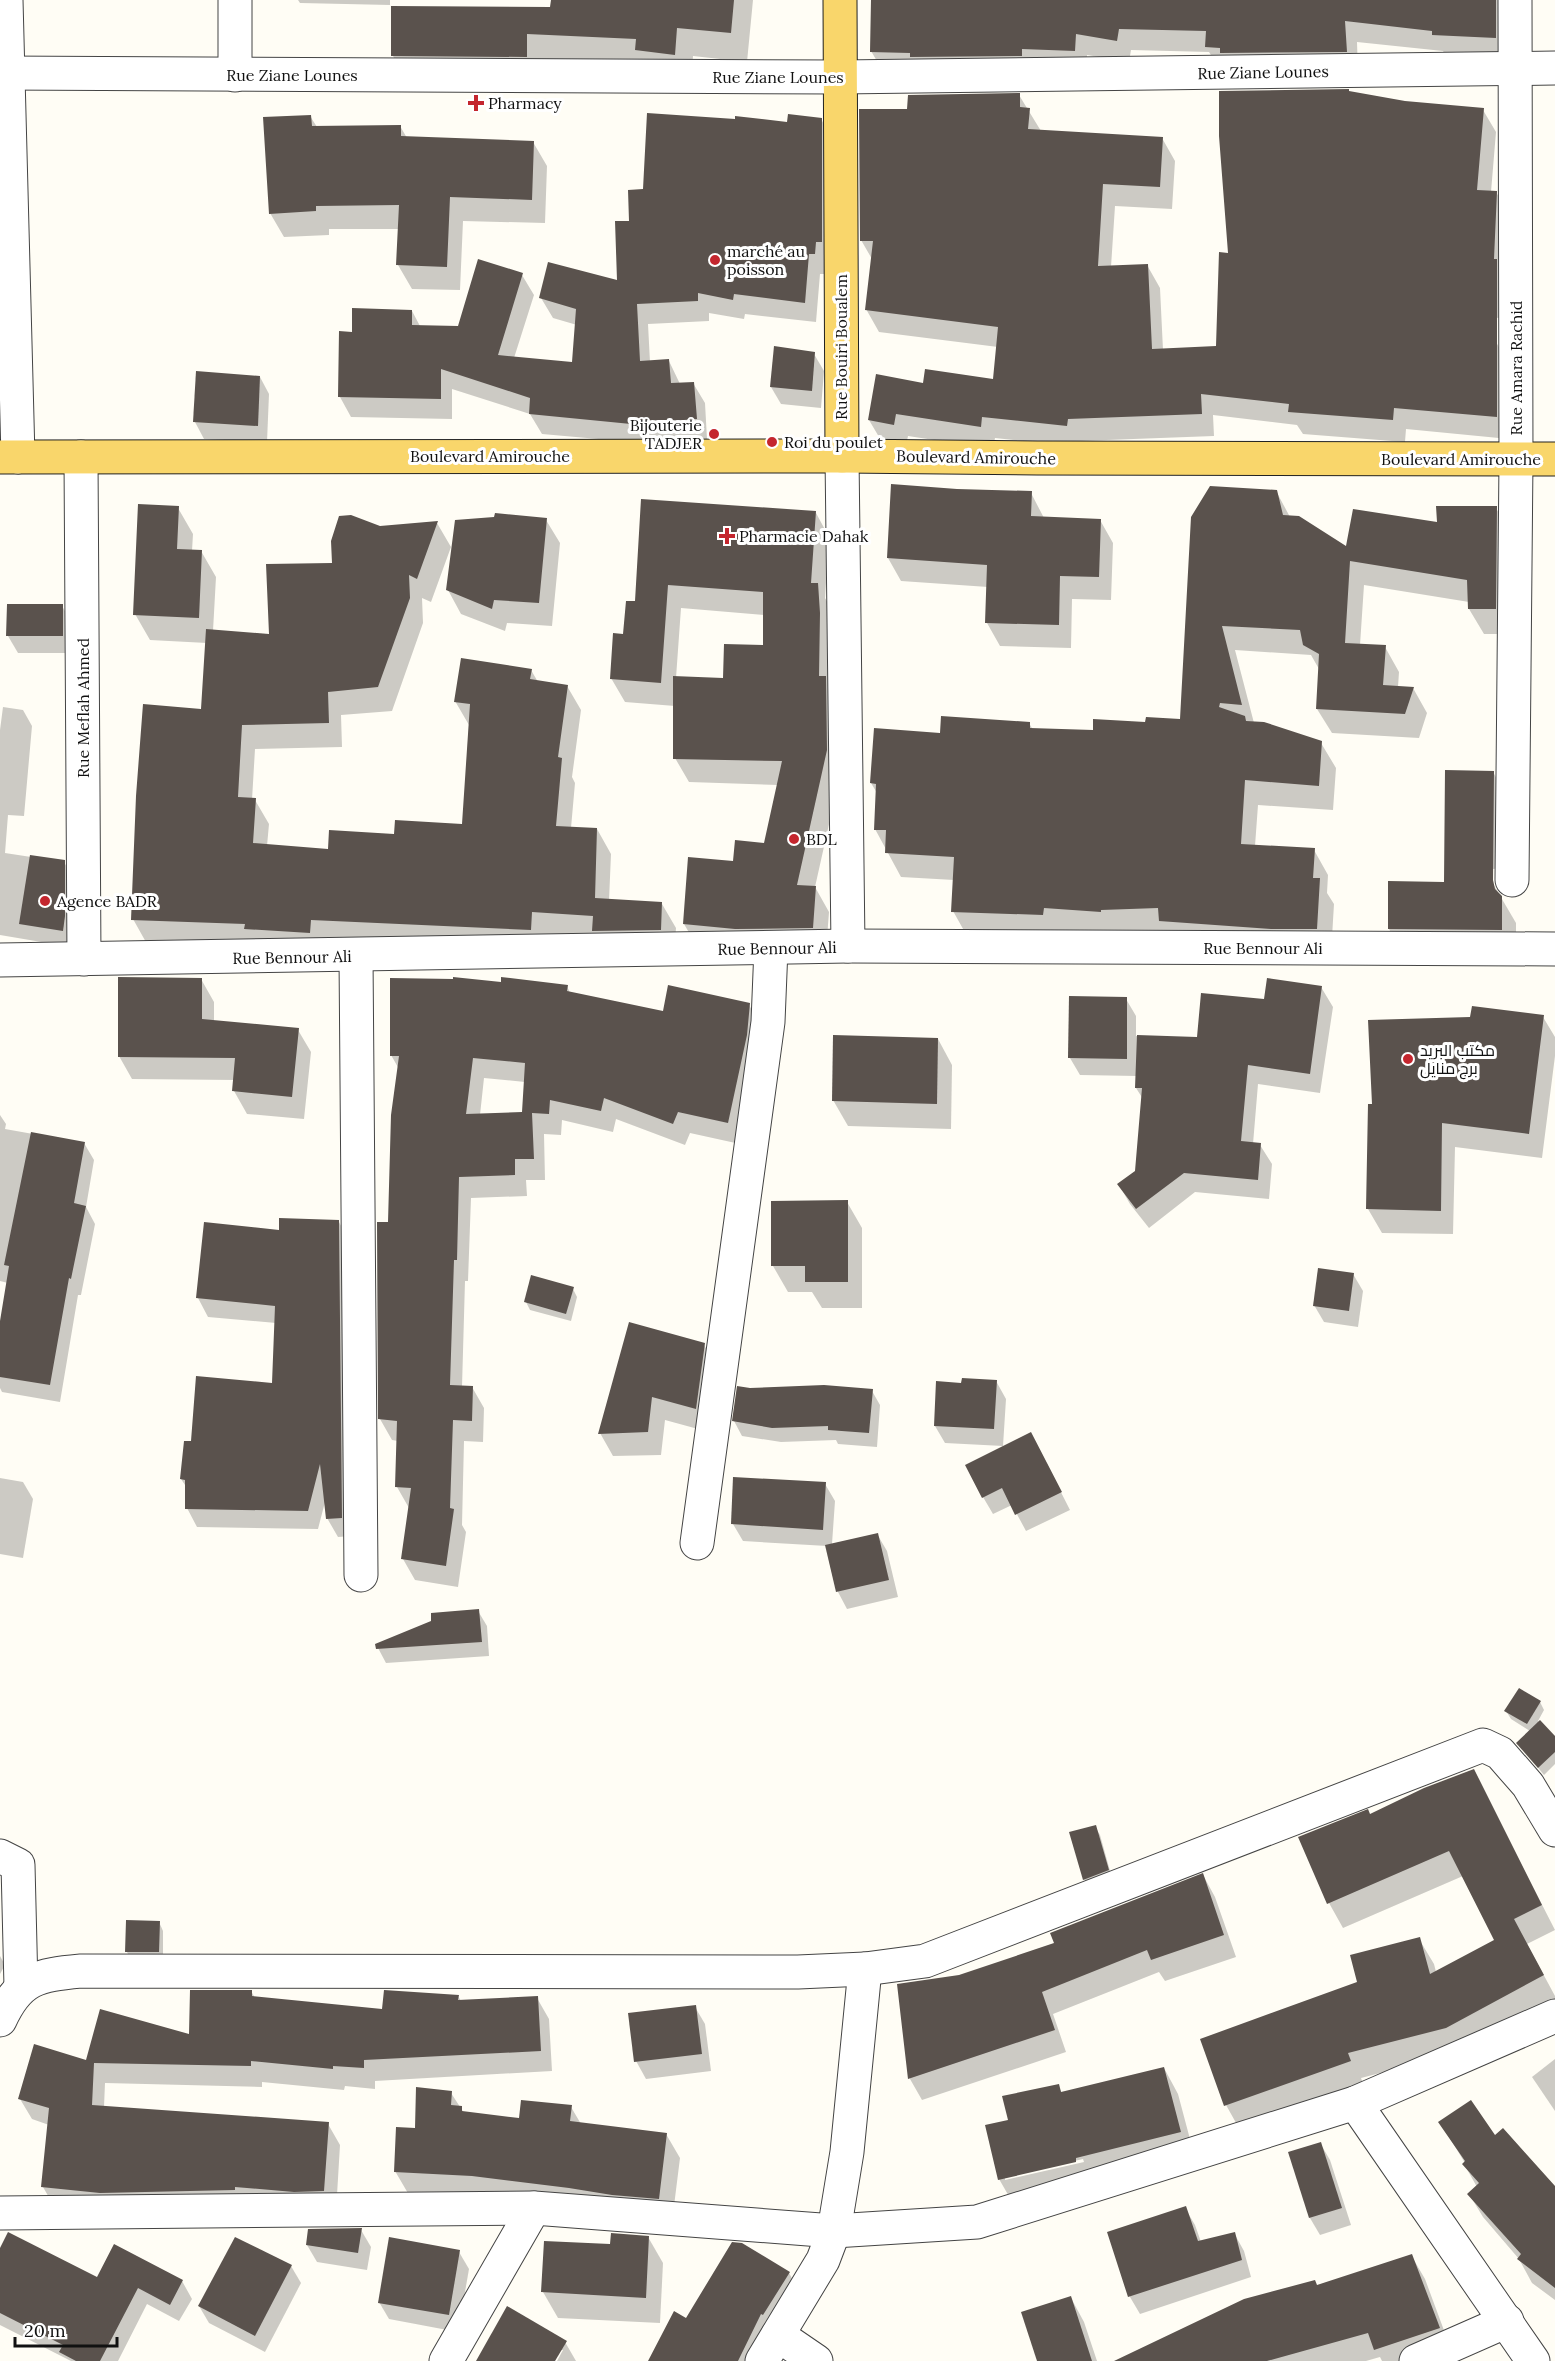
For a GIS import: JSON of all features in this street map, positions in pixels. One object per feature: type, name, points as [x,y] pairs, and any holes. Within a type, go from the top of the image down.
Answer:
[{"type":"main road","name":"Rue Bouiri Boualem","points":[[840,0],[842,456]]},
{"type":"main road","name":"Boulevard Amirouche","points":[[9,457],[842,456],[1555,459]]},
{"type":"street","points":[[6,0],[4,73],[9,457]]},
{"type":"street","points":[[235,0],[235,75]]},
{"type":"street","name":"Rue Amara Rachid","points":[[1512,880],[1516,460],[1515,0]]},
{"type":"street","name":"Rue Ziane Lounes","points":[[4,73],[840,77],[1555,69]]},
{"type":"street","name":"Rue Bouiri Boualem","points":[[842,456],[848,946]]},
{"type":"street","name":"Rue Meflah Ahmed","points":[[81,457],[84,959]]},
{"type":"street","name":"Rue Bennour Ali","points":[[0,960],[356,956],[848,946],[1555,949]]},
{"type":"street","points":[[697,1543],[768,1023],[771,948]]},
{"type":"street","points":[[356,956],[362,1575]]},
{"type":"street","points":[[0,2020],[6,2006],[21,1987],[45,1975],[81,1971],[798,1972],[864,1969],[926,1961],[1484,1745],[1500,1753],[1528,1785],[1555,1830]]},
{"type":"street","points":[[0,1856],[18,1865],[21,1987]]},
{"type":"street","points":[[816,2361],[770,2348],[823,2260],[834,2231],[847,2152],[864,1969]]},
{"type":"street","points":[[0,2213],[534,2208],[834,2231],[977,2222],[1355,2103],[1555,2016]]},
{"type":"street","points":[[1355,2103],[1533,2361]]},
{"type":"street","points":[[446,2361],[534,2208]]},
{"type":"street","points":[[1416,2361],[1507,2321]]},
{"type":"building","points":[[551,0],[734,0],[731,33],[677,28],[675,55],[635,50],[636,39],[527,34],[527,57],[391,56],[391,6],[550,7]]},
{"type":"building","points":[[871,0],[1496,0],[1496,38],[1432,35],[1432,31],[1345,21],[1347,52],[1220,53],[1220,48],[1205,47],[1206,31],[1119,29],[1117,41],[1076,34],[1075,51],[1022,49],[1022,56],[910,57],[910,53],[870,52]]},
{"type":"building","points":[[1349,89],[1349,91],[1405,101],[1484,108],[1477,190],[1497,191],[1494,259],[1497,259],[1497,417],[1394,408],[1393,420],[1288,412],[1289,404],[1201,394],[1202,414],[1068,419],[1067,426],[982,417],[981,427],[896,414],[894,425],[868,420],[876,374],[923,383],[925,369],[993,379],[998,327],[865,310],[873,241],[860,241],[859,109],[907,109],[908,95],[1020,93],[1020,107],[1030,108],[1028,129],[1163,137],[1160,187],[1103,184],[1098,266],[1148,264],[1152,349],[1216,346],[1219,252],[1228,253],[1219,136],[1219,91]]},
{"type":"building","points":[[647,113],[735,119],[735,116],[787,122],[788,114],[822,118],[822,242],[816,242],[815,254],[809,254],[805,303],[734,294],[733,300],[698,293],[698,301],[637,304],[640,361],[669,359],[671,383],[694,382],[697,419],[631,424],[529,414],[530,398],[441,369],[441,399],[338,397],[339,331],[352,332],[352,308],[412,310],[412,325],[458,326],[478,259],[523,273],[498,355],[572,362],[576,309],[539,298],[548,262],[617,280],[615,221],[629,221],[628,190],[643,189]]},
{"type":"building","points":[[311,115],[312,126],[401,125],[401,136],[534,141],[532,200],[450,197],[447,267],[396,265],[399,205],[316,206],[316,211],[269,214],[263,117]]},
{"type":"building","points":[[774,346],[815,352],[812,391],[770,387]]},
{"type":"building","points":[[196,371],[260,376],[258,426],[193,422]]},
{"type":"building","points":[[891,484],[1032,491],[1031,516],[1101,519],[1099,577],[1060,576],[1059,625],[985,623],[987,565],[887,558]]},
{"type":"building","points":[[1210,486],[1277,490],[1283,515],[1299,516],[1346,546],[1353,509],[1437,522],[1436,506],[1497,506],[1496,609],[1468,609],[1467,580],[1350,561],[1345,643],[1386,645],[1383,685],[1414,687],[1405,714],[1316,709],[1319,654],[1303,645],[1300,630],[1222,626],[1242,705],[1220,703],[1219,707],[1245,716],[1246,721],[1264,722],[1322,741],[1319,786],[1245,780],[1241,844],[1315,848],[1313,878],[1320,878],[1317,929],[1271,929],[1159,921],[1158,908],[1101,910],[1101,912],[1044,908],[1043,915],[951,912],[954,857],[885,853],[886,830],[874,830],[876,784],[870,783],[874,728],[940,733],[941,716],[1030,722],[1030,728],[1093,730],[1093,719],[1145,722],[1146,717],[1180,719],[1191,517]]},
{"type":"building","points":[[641,499],[816,511],[811,583],[818,583],[819,676],[826,676],[827,750],[797,885],[816,886],[813,928],[735,929],[683,924],[688,857],[733,861],[735,840],[764,843],[782,761],[673,759],[673,676],[723,678],[724,644],[763,645],[763,592],[668,585],[661,683],[610,679],[613,633],[623,634],[626,601],[635,601]]},
{"type":"building","points":[[138,504],[179,506],[177,549],[202,550],[199,618],[133,615]]},
{"type":"building","points":[[495,513],[547,518],[539,603],[494,600],[492,609],[446,590],[455,520],[494,517]]},
{"type":"building","points":[[351,515],[380,526],[438,521],[417,579],[409,575],[410,598],[378,687],[328,692],[329,723],[242,725],[238,797],[256,798],[253,843],[328,849],[329,830],[394,834],[395,820],[462,824],[470,704],[454,702],[461,658],[532,669],[530,679],[568,685],[558,757],[562,758],[556,826],[597,828],[595,898],[662,902],[661,930],[592,931],[593,916],[532,912],[531,930],[311,920],[310,933],[244,929],[245,924],[131,920],[136,796],[143,704],[201,709],[206,629],[269,634],[266,564],[332,563],[331,541],[339,516]]},
{"type":"building","points":[[7,604],[63,604],[63,636],[6,636]]},
{"type":"building","points":[[1445,770],[1494,771],[1493,880],[1495,889],[1502,896],[1502,930],[1388,929],[1388,881],[1444,882]]},
{"type":"building","name":"Agence BADR","points":[[30,855],[65,860],[63,931],[19,924]]},
{"type":"building","points":[[118,977],[202,978],[202,1019],[299,1028],[292,1097],[232,1091],[235,1058],[118,1057]]},
{"type":"building","points":[[453,977],[501,982],[501,977],[568,985],[567,991],[663,1011],[668,985],[750,1003],[747,1035],[728,1123],[678,1112],[673,1124],[604,1098],[601,1111],[550,1100],[549,1114],[532,1113],[534,1159],[515,1159],[515,1175],[459,1177],[450,1385],[473,1386],[472,1421],[453,1420],[450,1508],[454,1509],[446,1566],[401,1559],[411,1488],[395,1487],[397,1421],[378,1419],[377,1222],[388,1222],[391,1115],[399,1056],[390,1056],[390,978],[453,979]],"holes":[[[473,1058],[525,1063],[522,1112],[466,1114]]]},
{"type":"building","points":[[1267,978],[1322,986],[1310,1074],[1248,1065],[1241,1141],[1261,1143],[1258,1180],[1184,1173],[1136,1209],[1117,1184],[1135,1171],[1142,1088],[1135,1088],[1137,1035],[1197,1037],[1201,993],[1264,999]]},
{"type":"building","points":[[1069,996],[1127,997],[1127,1059],[1068,1058]]},
{"type":"building","points":[[1472,1006],[1544,1015],[1529,1134],[1442,1123],[1441,1211],[1366,1209],[1368,1104],[1372,1104],[1368,1020],[1470,1017]]},
{"type":"building","points":[[833,1035],[938,1038],[937,1104],[832,1101]]},
{"type":"building","points":[[31,1132],[85,1142],[74,1203],[86,1206],[71,1279],[69,1278],[50,1385],[0,1377],[0,1321],[9,1266],[4,1265]]},
{"type":"building","points":[[848,1200],[848,1282],[805,1282],[805,1266],[771,1266],[771,1201]]},
{"type":"building","points":[[279,1218],[339,1220],[342,1518],[326,1519],[320,1464],[308,1511],[185,1509],[185,1480],[180,1479],[184,1441],[191,1441],[196,1376],[272,1383],[275,1306],[196,1298],[204,1222],[279,1230]]},
{"type":"building","points":[[1318,1268],[1354,1273],[1349,1311],[1313,1306]]},
{"type":"building","points":[[531,1275],[574,1287],[566,1314],[524,1302]]},
{"type":"building","points":[[629,1322],[705,1343],[696,1409],[652,1397],[648,1432],[598,1434]]},
{"type":"building","points":[[962,1378],[997,1380],[994,1429],[934,1426],[936,1381],[961,1383]]},
{"type":"building","points":[[824,1385],[873,1389],[869,1433],[828,1430],[828,1426],[772,1428],[732,1421],[737,1386],[750,1388]]},
{"type":"building","points":[[1031,1432],[1062,1492],[1015,1515],[1002,1488],[982,1498],[965,1465]]},
{"type":"building","points":[[733,1477],[826,1482],[823,1530],[731,1524]]},
{"type":"building","points":[[878,1533],[889,1580],[836,1592],[825,1545]]},
{"type":"building","points":[[479,1609],[482,1642],[376,1649],[375,1644],[431,1621],[431,1613]]},
{"type":"building","points":[[1519,1688],[1541,1701],[1527,1724],[1504,1711]]},
{"type":"building","points":[[1540,1720],[1555,1736],[1555,1752],[1538,1768],[1516,1743]]},
{"type":"building","points":[[1474,1769],[1542,1905],[1514,1919],[1544,1975],[1446,2028],[1348,2053],[1351,2061],[1224,2106],[1200,2039],[1357,1982],[1350,1955],[1420,1937],[1430,1974],[1494,1940],[1449,1851],[1327,1904],[1298,1837],[1368,1809],[1370,1814],[1424,1788]]},
{"type":"building","points":[[1096,1825],[1109,1870],[1083,1880],[1069,1832]]},
{"type":"building","points":[[1203,1873],[1224,1935],[1151,1960],[1147,1950],[1042,1992],[1055,2030],[908,2079],[897,1984],[959,1975],[1054,1943],[1050,1933]]},
{"type":"building","points":[[126,1920],[160,1921],[159,1952],[125,1952]]},
{"type":"building","points":[[190,1990],[252,1990],[252,1996],[382,2009],[384,1990],[459,1995],[458,2000],[538,1996],[541,2051],[364,2060],[364,2068],[333,2066],[333,2069],[251,2061],[251,2066],[94,2063],[92,2105],[329,2122],[324,2191],[294,2192],[235,2187],[235,2190],[100,2193],[41,2187],[49,2108],[18,2099],[34,2044],[86,2060],[100,2009],[189,2034]]},
{"type":"building","points":[[696,2005],[702,2054],[634,2062],[628,2013]]},
{"type":"building","points":[[1164,2067],[1181,2132],[1076,2158],[1076,2162],[998,2180],[985,2125],[1008,2120],[1002,2096],[1059,2084],[1061,2092]]},
{"type":"building","points":[[416,2087],[452,2091],[451,2105],[462,2106],[462,2111],[519,2118],[521,2100],[572,2105],[570,2121],[667,2133],[659,2199],[472,2176],[394,2172],[396,2127],[415,2128]]},
{"type":"building","points":[[1471,2100],[1495,2135],[1503,2128],[1555,2186],[1555,2288],[1517,2259],[1521,2254],[1467,2194],[1479,2183],[1462,2164],[1465,2161],[1438,2122]]},
{"type":"building","points":[[1321,2142],[1342,2208],[1309,2218],[1288,2152]]},
{"type":"building","points":[[1186,2206],[1198,2241],[1235,2232],[1242,2260],[1128,2297],[1107,2232]]},
{"type":"building","points":[[362,2228],[358,2253],[306,2245],[308,2229]]},
{"type":"building","points":[[8,2232],[97,2277],[114,2244],[183,2280],[170,2305],[138,2288],[100,2361],[76,2361],[59,2352],[63,2345],[0,2313],[0,2248]]},
{"type":"building","points":[[611,2233],[649,2236],[646,2298],[541,2292],[544,2241],[610,2244]]},
{"type":"building","points":[[235,2237],[292,2265],[255,2336],[198,2306]]},
{"type":"building","points":[[389,2237],[460,2250],[449,2315],[378,2303]]},
{"type":"building","points":[[732,2242],[742,2243],[790,2272],[763,2315],[761,2314],[738,2361],[648,2361],[674,2311],[686,2318]]},
{"type":"building","points":[[1412,2254],[1440,2328],[1374,2350],[1368,2333],[1267,2361],[1114,2361],[1244,2299],[1315,2280],[1317,2285]]},
{"type":"building","points":[[1071,2296],[1092,2361],[1037,2361],[1021,2312]]},
{"type":"building","points":[[507,2306],[567,2341],[555,2361],[476,2361]]},
{"type":"place","name":"Pharmacy","points":[[476,103]]},
{"type":"place","name":"marché au poisson","points":[[715,260]]},
{"type":"place","name":"Bijouterie TADJER","points":[[714,434]]},
{"type":"place","name":"Roi du poulet","points":[[772,442]]},
{"type":"place","name":"Pharmacie Dahak","points":[[727,536]]},
{"type":"place","name":"BDL","points":[[794,839]]},
{"type":"place","name":"Agence BADR","points":[[45,901]]},
{"type":"place","name":"مكتب البريد برج منايل","points":[[1408,1059]]}]
